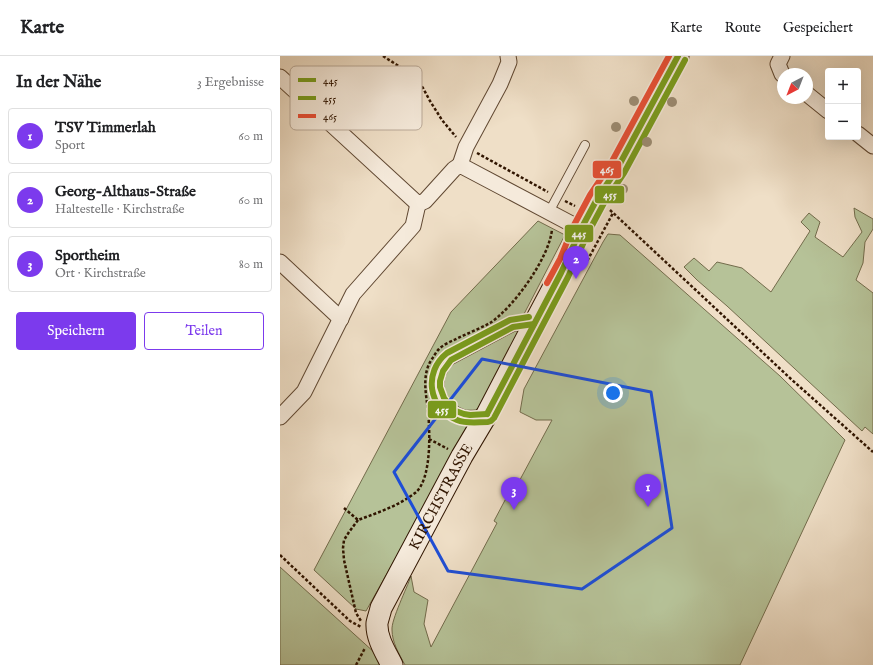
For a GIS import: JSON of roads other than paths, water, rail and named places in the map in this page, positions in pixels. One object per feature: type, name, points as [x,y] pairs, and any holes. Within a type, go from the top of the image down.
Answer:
[{"type":"street","points":[[418,204],[425,201],[454,169],[460,165],[466,147],[500,84],[509,62],[508,56]]},
{"type":"street","name":"KIRCHSTRASSE","points":[[392,665],[381,644],[377,628],[381,608],[386,597],[462,456],[487,414],[567,262],[581,229],[597,199],[617,169],[678,56]]},
{"type":"street","points":[[780,68],[778,64],[782,56]]},
{"type":"street","points":[[280,77],[290,86]]},
{"type":"street","points":[[813,99],[825,109]]},
{"type":"street","points":[[338,130],[418,204]]},
{"type":"street","points":[[861,136],[873,146]]},
{"type":"street","points":[[460,165],[581,229]]},
{"type":"street","points":[[280,417],[304,392],[353,294],[412,226],[418,204]]},
{"type":"street","points":[[280,262],[341,318]]},
{"type":"lane","points":[[549,212],[585,145]]},
{"type":"lane","points":[[487,414],[468,415],[455,411],[443,399],[440,391],[440,376],[451,360],[513,327],[534,324]]},
{"type":"place","name":"Georg-Althaus-Straße","points":[[576,279]]},
{"type":"place","name":"TSV Timmerlah","points":[[648,507]]},
{"type":"place","name":"Sportheim","points":[[514,510]]}]
